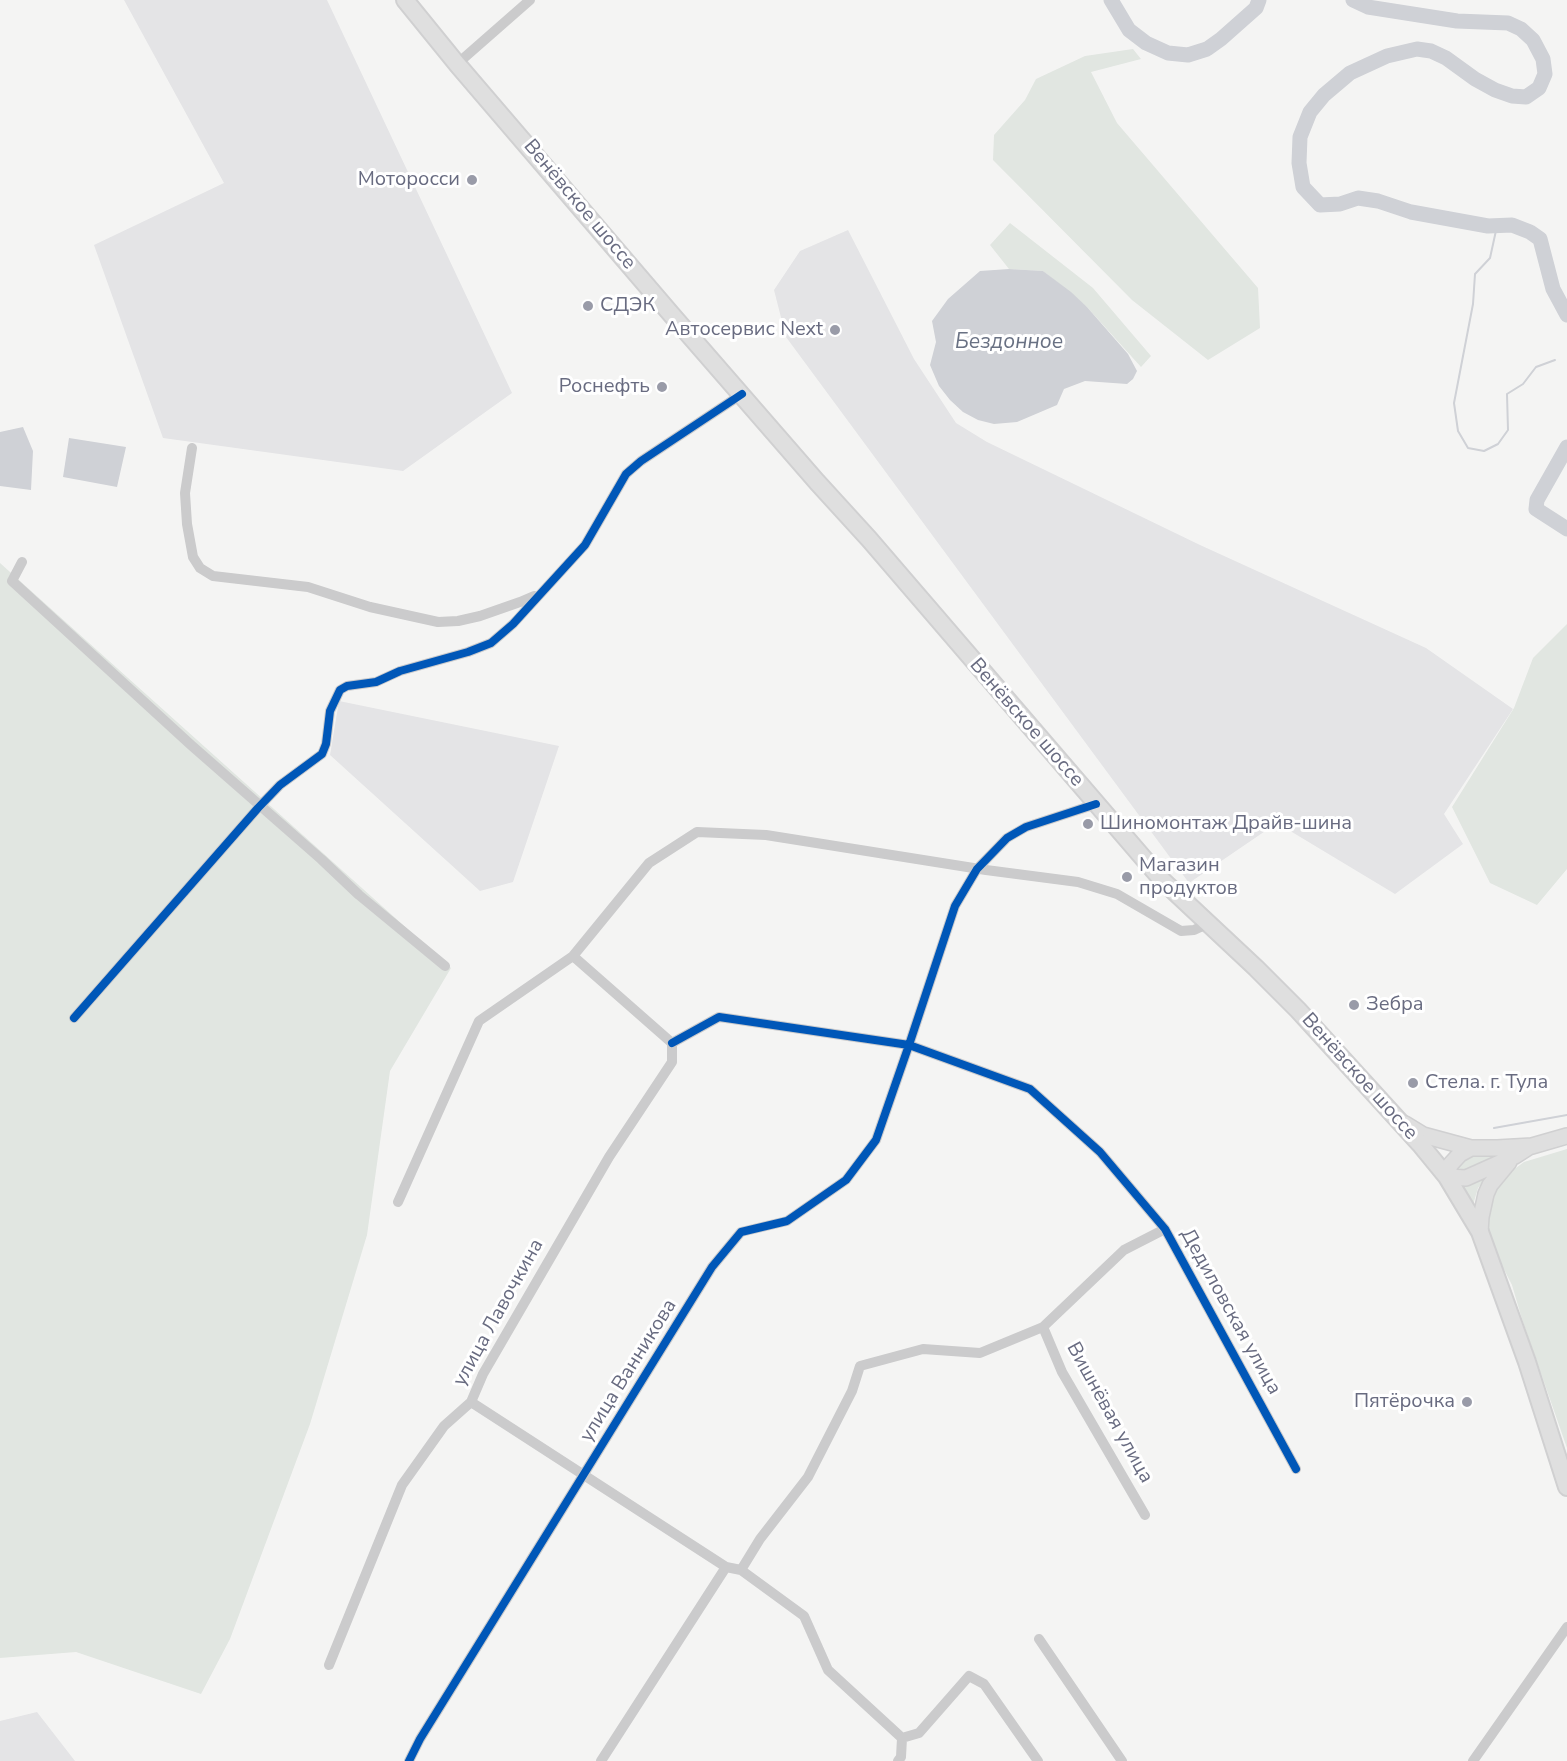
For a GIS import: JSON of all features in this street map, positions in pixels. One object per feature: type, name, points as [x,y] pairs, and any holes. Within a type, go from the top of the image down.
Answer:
[{"type":"main road","name":"Венёвское шоссе","points":[[405,0],[457,64],[1163,881],[1298,1010],[1447,1177],[1480,1232],[1527,1362],[1567,1487]]},
{"type":"main road","points":[[1390,1112],[1423,1135],[1471,1148],[1532,1146],[1567,1136]]},
{"type":"main road","points":[[1471,1148],[1460,1154],[1450,1165],[1447,1177],[1466,1178],[1532,1146]]},
{"type":"main road","points":[[1480,1232],[1483,1205],[1490,1185],[1515,1156]]},
{"type":"street","points":[[457,64],[530,0]]},
{"type":"street","points":[[74,1018],[280,785],[322,754],[326,744],[330,711],[340,690],[347,686],[376,682],[400,672],[492,643],[513,624],[585,545],[626,474],[641,461],[742,394]]},
{"type":"street","points":[[192,448],[185,493],[187,524],[193,557],[200,568],[213,576],[308,587],[370,607],[438,622],[458,621],[480,616],[540,593]]},
{"type":"street","points":[[22,562],[12,581],[359,895],[445,966]]},
{"type":"street","name":"улица Ванникова","points":[[409,1761],[420,1739],[712,1267],[741,1232],[787,1221],[846,1180],[876,1140],[954,906],[977,869],[1007,838],[1026,827],[1096,804]]},
{"type":"street","points":[[398,1202],[479,1021],[573,956],[649,862],[697,832],[766,835],[977,869],[1078,882],[1117,894],[1181,931],[1194,930],[1207,924]]},
{"type":"street","points":[[573,956],[672,1044]]},
{"type":"street","name":"Дедиловская улица","points":[[672,1044],[719,1017],[909,1045],[1030,1089],[1100,1152],[1166,1229],[1296,1469]]},
{"type":"street","name":"улица Лавочкина","points":[[328,1665],[402,1485],[444,1426],[471,1401],[483,1374],[609,1157],[672,1062],[672,1044]]},
{"type":"street","points":[[741,1570],[760,1539],[808,1477],[852,1391],[860,1366],[923,1349],[980,1353],[1043,1327],[1124,1250],[1166,1229]]},
{"type":"street","name":"Вишнёвая улица","points":[[1043,1327],[1062,1372],[1145,1515]]},
{"type":"street","points":[[471,1401],[726,1567],[741,1570],[804,1616],[828,1670],[902,1738]]},
{"type":"street","points":[[601,1761],[726,1567]]},
{"type":"street","points":[[1473,1761],[1567,1627]]},
{"type":"street","points":[[1039,1639],[1122,1761]]},
{"type":"street","points":[[902,1738],[920,1733],[969,1676],[984,1684],[1038,1761]]},
{"type":"street","points":[[898,1761],[901,1757],[902,1738]]},
{"type":"shaded area","points":[[124,0],[327,0],[512,393],[403,471],[163,438],[94,245],[224,183]]},
{"type":"shaded area","points":[[1133,49],[1141,59],[1091,72],[1117,123],[1258,288],[1260,328],[1208,360],[1132,300],[993,160],[994,135],[1025,100],[1036,79],[1085,56]]},
{"type":"shaded area","points":[[1010,223],[1093,288],[1151,356],[1141,367],[1087,307],[1043,271],[1009,269],[990,245]]},
{"type":"shaded area","points":[[848,230],[914,359],[956,423],[987,442],[1200,545],[1426,648],[1513,709],[1444,814],[1463,844],[1395,894],[1277,823],[1189,883],[786,337],[774,290],[800,251]]},
{"type":"shaded area","points":[[0,563],[451,968],[390,1071],[367,1235],[310,1424],[230,1639],[201,1694],[76,1652],[0,1658]]},
{"type":"shaded area","points":[[1567,624],[1567,869],[1537,905],[1490,883],[1452,807],[1514,708],[1533,658]]},
{"type":"shaded area","points":[[339,701],[559,746],[513,882],[480,891],[330,755]]},
{"type":"shaded area","points":[[1567,1149],[1567,1448],[1512,1285],[1487,1236],[1487,1220],[1493,1193],[1505,1176],[1524,1162]]},
{"type":"shaded area","points":[[1487,1154],[1505,1156],[1453,1172],[1468,1156]]},
{"type":"shaded area","points":[[1485,1178],[1478,1188],[1473,1205],[1461,1185]]},
{"type":"shaded area","points":[[37,1712],[75,1761],[0,1761],[0,1721]]},
{"type":"water","name":"Бездонное","points":[[1009,269],[1043,271],[1071,292],[1128,354],[1137,371],[1133,379],[1127,384],[1085,381],[1064,389],[1057,405],[1017,422],[994,424],[978,420],[963,412],[939,386],[930,365],[936,342],[932,321],[948,299],[980,271]]},
{"type":"water","points":[[23,427],[33,451],[31,490],[0,486],[0,432]]},
{"type":"water","points":[[69,438],[126,447],[117,487],[63,477]]},
{"type":"waterway","points":[[1111,0],[1129,30],[1146,43],[1168,53],[1188,55],[1207,49],[1221,39],[1256,8],[1259,0]]},
{"type":"waterway","points":[[1353,0],[1368,7],[1457,21],[1508,23],[1521,29],[1533,40],[1543,59],[1545,74],[1539,88],[1526,97],[1512,96],[1475,79],[1446,58],[1431,51],[1417,49],[1387,56],[1350,73],[1324,95],[1310,112],[1300,137],[1299,163],[1303,187],[1320,205],[1340,204],[1358,198],[1378,201],[1411,212],[1488,226],[1512,225],[1530,232],[1540,239],[1553,289],[1567,315]]},
{"type":"waterway","points":[[1497,226],[1490,258],[1475,274],[1473,304],[1454,403],[1458,431],[1468,448],[1484,451],[1498,444],[1508,430],[1507,394],[1523,384],[1536,367],[1555,360]]},
{"type":"waterway","points":[[1567,447],[1537,500],[1536,509],[1567,529]]},
{"type":"waterway","points":[[1494,1128],[1567,1115]]},
{"type":"cycle path","points":[[74,1018],[258,808],[280,785],[322,754],[326,744],[330,711],[340,690],[347,686],[376,682],[400,671],[468,652],[491,643],[513,624],[585,545],[626,474],[641,461],[742,394]]},
{"type":"cycle path","points":[[409,1761],[420,1739],[712,1267],[741,1232],[787,1221],[846,1180],[876,1140],[955,906],[977,869],[1007,838],[1026,827],[1096,804]]},
{"type":"cycle path","points":[[672,1043],[719,1017],[909,1045],[1030,1089],[1100,1152],[1165,1229],[1296,1469]]},
{"type":"place","name":"Моторосси","points":[[472,180]]},
{"type":"place","name":"СДЭК","points":[[588,306]]},
{"type":"place","name":"Автосервис Next","points":[[835,330]]},
{"type":"place","name":"Роснефть","points":[[662,387]]},
{"type":"place","name":"Шиномонтаж Драйв-шина","points":[[1088,824]]},
{"type":"place","name":"Магазин продуктов","points":[[1127,877]]},
{"type":"place","name":"Зебра","points":[[1354,1005]]},
{"type":"place","name":"Стела. г. Тула","points":[[1413,1083]]},
{"type":"place","name":"Пятёрочка","points":[[1467,1402]]}]
